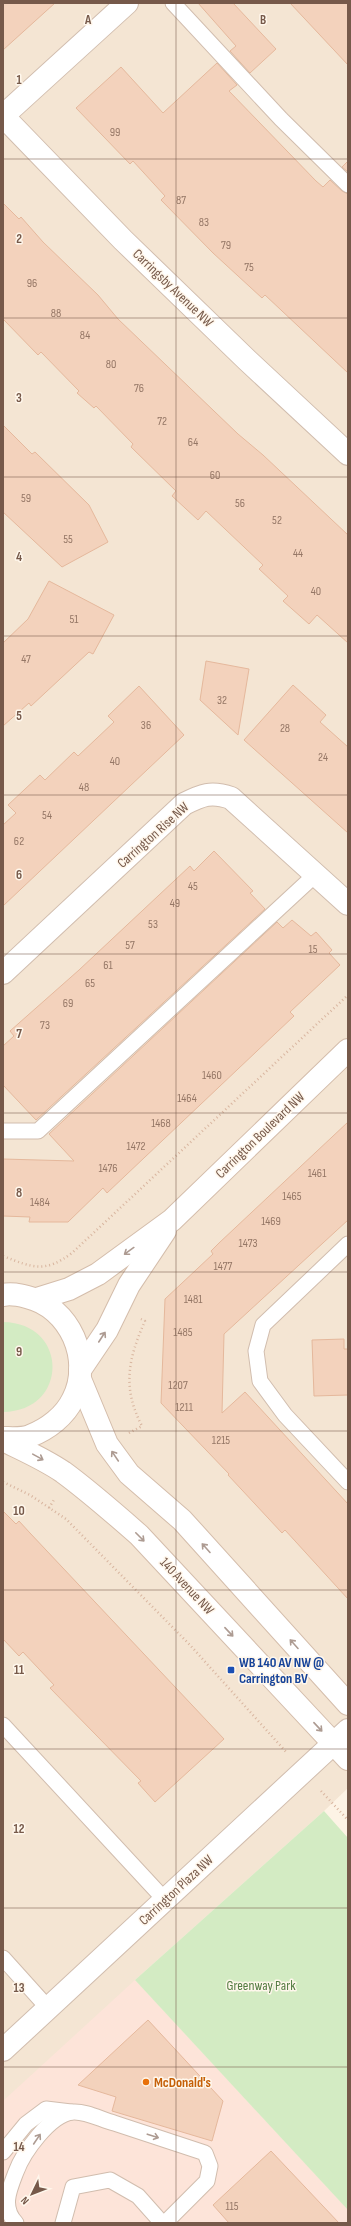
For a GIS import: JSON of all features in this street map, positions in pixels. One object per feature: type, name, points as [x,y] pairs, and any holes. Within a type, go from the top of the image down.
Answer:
[{"type":"street","points":[[3,116],[126,3]]},
{"type":"street","name":"Carringsby Avenue NW","points":[[3,116],[128,245],[247,360],[348,454]]},
{"type":"street","name":"Carrington Rise NW","points":[[3,973],[184,804],[201,796],[217,793],[231,798],[348,904]]},
{"type":"street","name":"Carrington Boulevard NW","points":[[37,1300],[69,1289],[98,1274],[172,1220],[348,1050]]},
{"type":"street","name":"Carrington Boulevard NW","points":[[80,1374],[107,1330],[129,1285],[172,1220]]},
{"type":"street","name":"140 Avenue NW","points":[[5,1293],[37,1300],[58,1314],[74,1334],[80,1374],[107,1444],[129,1474],[182,1520],[348,1704]]},
{"type":"street","name":"140 Avenue NW","points":[[3,1439],[29,1436],[55,1422],[73,1399],[80,1374]]},
{"type":"street","name":"140 Avenue NW","points":[[3,1439],[38,1456],[64,1472],[103,1503],[139,1535],[343,1745]]},
{"type":"street","name":"Carrington Plaza NW","points":[[3,2050],[304,1772],[343,1745]]},
{"type":"lane","points":[[173,3],[281,119],[348,185]]},
{"type":"lane","points":[[3,1131],[38,1131],[315,875]]},
{"type":"lane","points":[[348,1244],[263,1325],[256,1351],[260,1381],[285,1415],[348,1482]]},
{"type":"lane","points":[[3,1725],[165,1900]]},
{"type":"lane","points":[[3,1958],[48,2008]]},
{"type":"lane","points":[[3,2152],[26,2124],[46,2109],[73,2112],[94,2117],[204,2153],[210,2166],[207,2181],[164,2223],[138,2196],[110,2180],[73,2187],[62,2223]]},
{"type":"lane","points":[[9,2216],[6,2198],[17,2170],[40,2135],[54,2120],[73,2112]]},
{"type":"path","points":[[3,1256],[28,1266],[45,1266],[58,1263],[72,1253],[348,995]]},
{"type":"path","points":[[3,1482],[30,1495],[66,1520],[190,1645],[348,1820]]},
{"type":"shaded area","points":[[3,3],[348,3],[348,1788],[135,1980],[348,2210],[348,2223],[3,2223]]},
{"type":"shaded area","points":[[135,1980],[348,2210],[348,2223],[3,2223],[3,2101]]},
{"type":"green space","points":[[3,1322],[25,1326],[40,1336],[49,1351],[52,1367],[49,1383],[40,1398],[25,1408],[3,1412]]},
{"type":"green space","name":"Greenway Park","points":[[324,1811],[348,1838],[348,2210],[135,1980]]},
{"type":"building","points":[[3,3],[55,3],[3,50]]},
{"type":"building","points":[[198,3],[233,3],[276,49],[250,73],[230,51],[236,46]]},
{"type":"building","points":[[290,3],[348,3],[348,65]]},
{"type":"building","points":[[217,63],[237,85],[229,91],[316,181],[323,187],[330,180],[342,191],[348,194],[348,373],[265,295],[262,298],[213,253],[161,200],[165,196],[133,161],[130,164],[76,108],[121,67],[163,113]]},
{"type":"building","points":[[348,161],[348,172],[342,167]]},
{"type":"building","points":[[3,203],[19,219],[21,217],[43,242],[98,295],[118,319],[238,434],[263,455],[348,535],[348,643],[317,615],[309,624],[283,601],[288,596],[259,569],[263,565],[206,511],[198,520],[172,496],[176,491],[131,447],[133,444],[96,406],[94,408],[77,393],[79,391],[41,352],[38,355],[3,319]]},
{"type":"building","points":[[3,425],[32,454],[35,452],[89,505],[108,542],[62,567],[3,512]]},
{"type":"building","points":[[49,581],[114,615],[93,654],[89,652],[31,706],[29,703],[3,726],[3,643],[28,619]]},
{"type":"building","points":[[206,661],[249,669],[238,735],[200,700]]},
{"type":"building","points":[[293,685],[326,715],[320,722],[348,747],[348,833],[244,740]]},
{"type":"building","points":[[139,686],[184,735],[3,906],[3,825],[16,813],[8,805],[40,775],[45,780],[74,752],[78,756],[114,722],[108,716]]},
{"type":"building","points":[[214,851],[253,891],[250,893],[265,909],[36,1120],[3,1085],[3,1046],[14,1036],[10,1031],[79,970],[190,866],[194,871]]},
{"type":"building","points":[[292,920],[311,936],[316,932],[332,950],[329,953],[340,965],[290,1012],[294,1016],[107,1193],[103,1188],[68,1222],[29,1222],[30,1217],[3,1216],[3,1159],[74,1161],[49,1134],[277,922],[283,928]]},
{"type":"building","points":[[348,1122],[348,1220],[224,1334],[222,1413],[245,1392],[348,1504],[348,1599],[285,1530],[282,1533],[228,1475],[229,1474],[161,1403],[165,1299],[213,1254],[211,1251],[219,1243]]},
{"type":"building","points":[[344,1339],[344,1349],[348,1349],[348,1395],[314,1396],[312,1340]]},
{"type":"building","points":[[3,1511],[16,1524],[19,1521],[224,1739],[155,1802],[138,1783],[141,1781],[50,1688],[54,1685],[23,1652],[19,1656],[3,1639]]},
{"type":"building","name":"McDonald's","points":[[148,2020],[223,2101],[212,2141],[112,2111],[116,2097],[78,2085]]},
{"type":"building","points":[[271,2151],[339,2223],[229,2223],[213,2205]]},
{"type":"place","name":"WB 140 AV NW @ Carrington BV","points":[[231,1670]]},
{"type":"place","name":"McDonald's","points":[[146,2082]]}]
